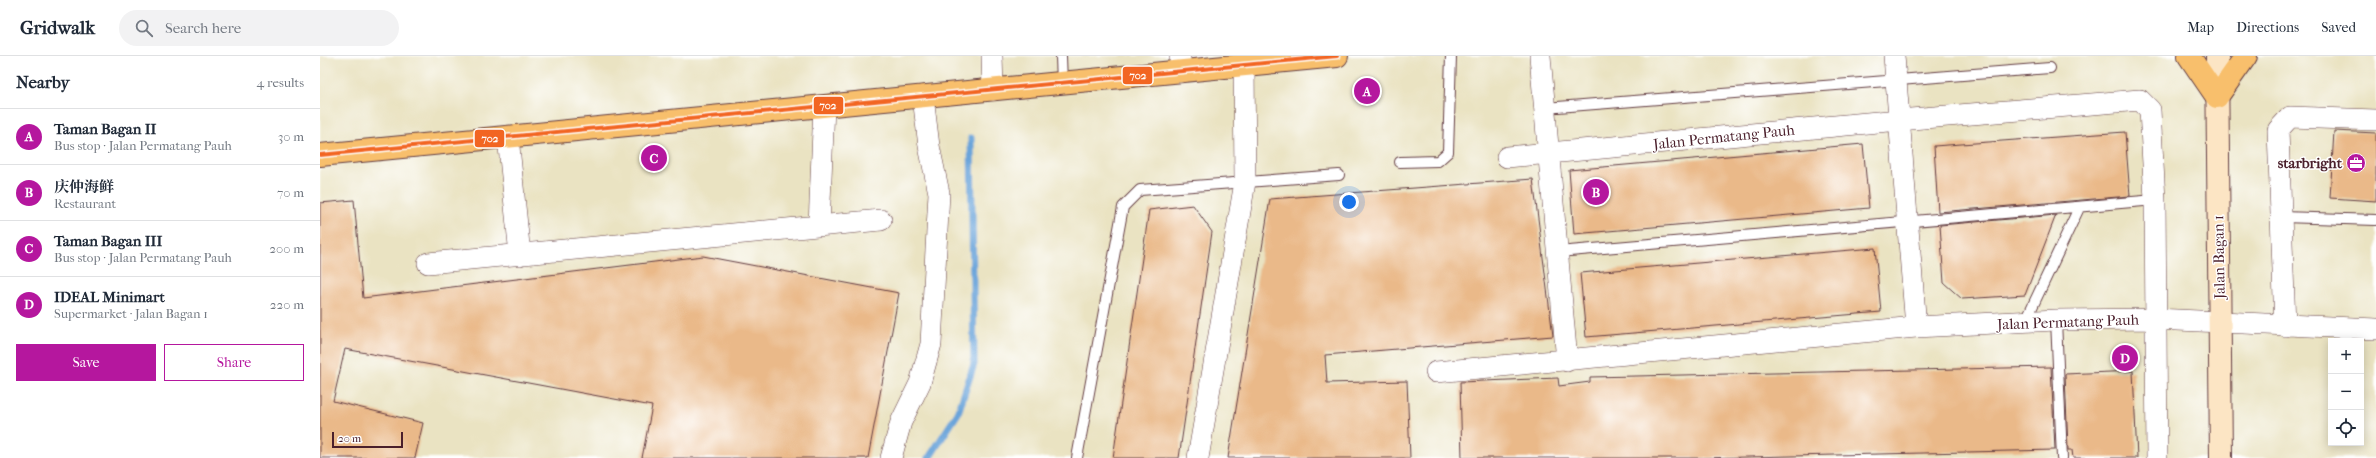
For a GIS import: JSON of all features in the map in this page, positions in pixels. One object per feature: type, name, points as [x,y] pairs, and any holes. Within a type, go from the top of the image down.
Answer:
[{"type":"main road","points":[[320,155],[1062,83],[1180,64],[1244,65],[1337,56]]},
{"type":"main road","points":[[2189,56],[2217,97],[2246,56]]},
{"type":"street","points":[[991,90],[992,56]]},
{"type":"street","points":[[1540,56],[1567,360]]},
{"type":"street","points":[[1894,56],[1916,327]]},
{"type":"street","name":"Jalan Bagan 1","points":[[2217,56],[2221,458]]},
{"type":"street","points":[[1198,458],[1246,182],[1244,65]]},
{"type":"street","points":[[891,458],[901,422],[920,383],[932,344],[939,193],[929,146],[932,96]]},
{"type":"street","name":"Jalan Permatang Pauh","points":[[1507,157],[1899,120],[2140,100],[2150,110],[2155,200]]},
{"type":"street","points":[[819,226],[824,106]]},
{"type":"street","points":[[2286,326],[2278,130],[2290,117],[2376,120]]},
{"type":"street","points":[[508,137],[520,255]]},
{"type":"street","points":[[2155,200],[2157,458]]},
{"type":"street","points":[[428,263],[881,220]]},
{"type":"street","name":"Jalan Permatang Pauh","points":[[1436,372],[1916,327],[2024,323],[2056,320],[2155,319],[2376,329]]},
{"type":"lane","points":[[1061,56],[1062,83]]},
{"type":"lane","points":[[1400,162],[1438,161],[1448,152],[1451,56]]},
{"type":"lane","points":[[1545,108],[2050,68]]},
{"type":"lane","points":[[1077,458],[1123,208],[1140,190],[1339,175]]},
{"type":"lane","points":[[1558,252],[2078,208],[2155,200]]},
{"type":"lane","points":[[2024,323],[2078,208]]},
{"type":"lane","points":[[2282,216],[2376,220]]},
{"type":"lane","points":[[2056,320],[2062,458]]},
{"type":"building","points":[[2334,131],[2376,133],[2376,201],[2330,198]]},
{"type":"building","points":[[2125,132],[2130,196],[1938,212],[1934,146]]},
{"type":"building","points":[[1863,144],[1869,208],[1574,234],[1569,170]]},
{"type":"building","points":[[1533,179],[1553,336],[1325,355],[1327,383],[1407,381],[1410,458],[1228,458],[1270,199]]},
{"type":"building","points":[[354,200],[363,298],[703,256],[899,293],[868,458],[642,458],[652,406],[345,349],[333,401],[423,423],[415,458],[320,458],[320,203]]},
{"type":"building","points":[[1193,205],[1212,232],[1179,458],[1113,458],[1149,210]]},
{"type":"building","points":[[2056,215],[2025,295],[1962,299],[1944,283],[1940,225]]},
{"type":"building","points":[[1875,248],[1881,312],[1586,337],[1580,273]]},
{"type":"building","points":[[2051,367],[2055,450],[1704,458],[1462,458],[1460,382],[1558,378],[1559,386],[1590,382],[1590,377]]},
{"type":"building","points":[[2133,371],[2137,458],[2073,458],[2072,450],[2068,450],[2065,374]]},
{"type":"waterway","points":[[929,458],[958,413],[974,364],[971,138]]},
{"type":"transit line","name":"702","points":[[320,155],[1337,56]]},
{"type":"place","name":"Taman Bagan II","points":[[1367,91]]},
{"type":"place","name":"Taman Bagan III","points":[[654,158]]},
{"type":"place","name":"starbright","points":[[2356,163]]},
{"type":"place","name":"庆仲海鲜","points":[[1596,192]]},
{"type":"place","name":"IDEAL Minimart","points":[[2125,358]]}]
